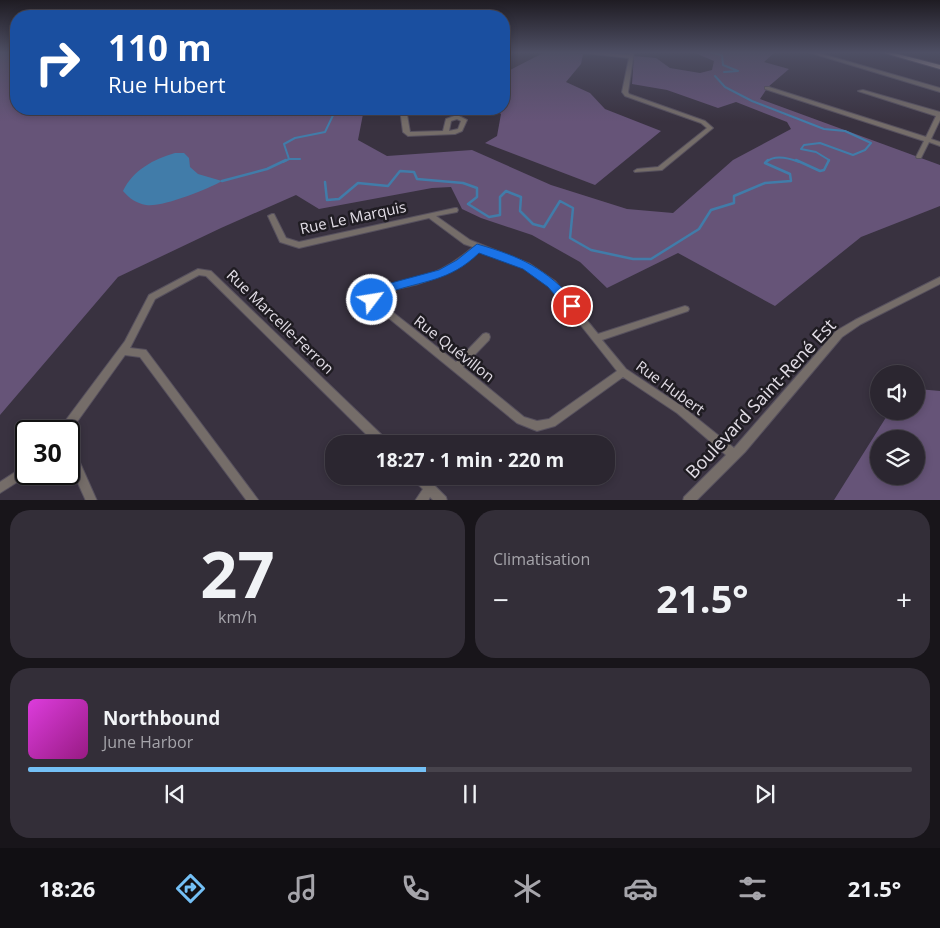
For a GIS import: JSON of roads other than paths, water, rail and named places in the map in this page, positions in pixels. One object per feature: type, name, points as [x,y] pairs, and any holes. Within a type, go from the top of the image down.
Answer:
[{"type":"street","points":[[628,75],[625,92],[627,95],[703,122],[710,128],[660,169],[637,171]]},
{"type":"street","points":[[890,75],[940,90]]},
{"type":"street","points":[[767,88],[940,144]]},
{"type":"street","points":[[861,91],[940,115],[919,157]]},
{"type":"street","points":[[404,115],[406,132],[408,134],[446,133]]},
{"type":"street","name":"Rue Le Marquis","points":[[272,216],[283,240],[299,245],[455,210]]},
{"type":"street","name":"Rue Hubert","points":[[432,216],[477,248],[528,266],[552,283],[623,372],[680,410],[734,455]]},
{"type":"street","name":"Rue Quévillon","points":[[477,248],[461,263],[443,273],[381,290],[373,295],[372,300],[457,366],[521,420],[537,426],[551,423],[623,372]]},
{"type":"street","name":"Rue Marcelle-Ferron","points":[[72,420],[123,351],[152,297],[198,272],[208,273],[374,435]]},
{"type":"street","name":"Boulevard Saint-René Est","points":[[688,500],[734,455],[839,334],[867,317],[940,280]]},
{"type":"street","points":[[596,338],[685,309]]},
{"type":"street","points":[[457,366],[486,337]]},
{"type":"street","points":[[123,351],[142,353],[254,500]]},
{"type":"street","points":[[80,475],[92,500]]},
{"type":"street","points":[[0,488],[15,478]]},
{"type":"street","points":[[426,485],[442,500]]},
{"type":"street","points":[[420,500],[430,489]]},
{"type":"water","points":[[175,153],[184,153],[189,158],[190,167],[198,174],[222,181],[184,197],[153,205],[136,202],[123,191],[138,171],[152,162]]},
{"type":"waterway","points":[[715,76],[725,87],[752,101],[824,129],[845,131],[871,143],[865,150],[853,155],[820,143],[804,145],[801,149],[816,152],[829,160],[824,170],[820,171],[796,160]]},
{"type":"waterway","points":[[289,159],[284,144],[295,138],[325,132],[333,115]]},
{"type":"waterway","points":[[766,162],[778,157],[799,162]]},
{"type":"waterway","points":[[283,162],[289,159]]},
{"type":"waterway","points":[[289,159],[300,159]]},
{"type":"waterway","points":[[222,181],[267,169],[286,160]]},
{"type":"waterway","points":[[325,182],[327,200],[339,199],[358,183],[388,186],[400,171],[414,172],[417,179],[463,183],[477,188],[477,197],[468,204],[489,217],[500,215],[500,197],[506,191],[521,197],[520,211],[533,224],[544,227],[560,201],[573,208],[570,238],[591,250],[633,259],[651,259],[699,229],[711,210],[734,203],[734,196],[765,183],[791,181],[790,174],[766,162]]}]
